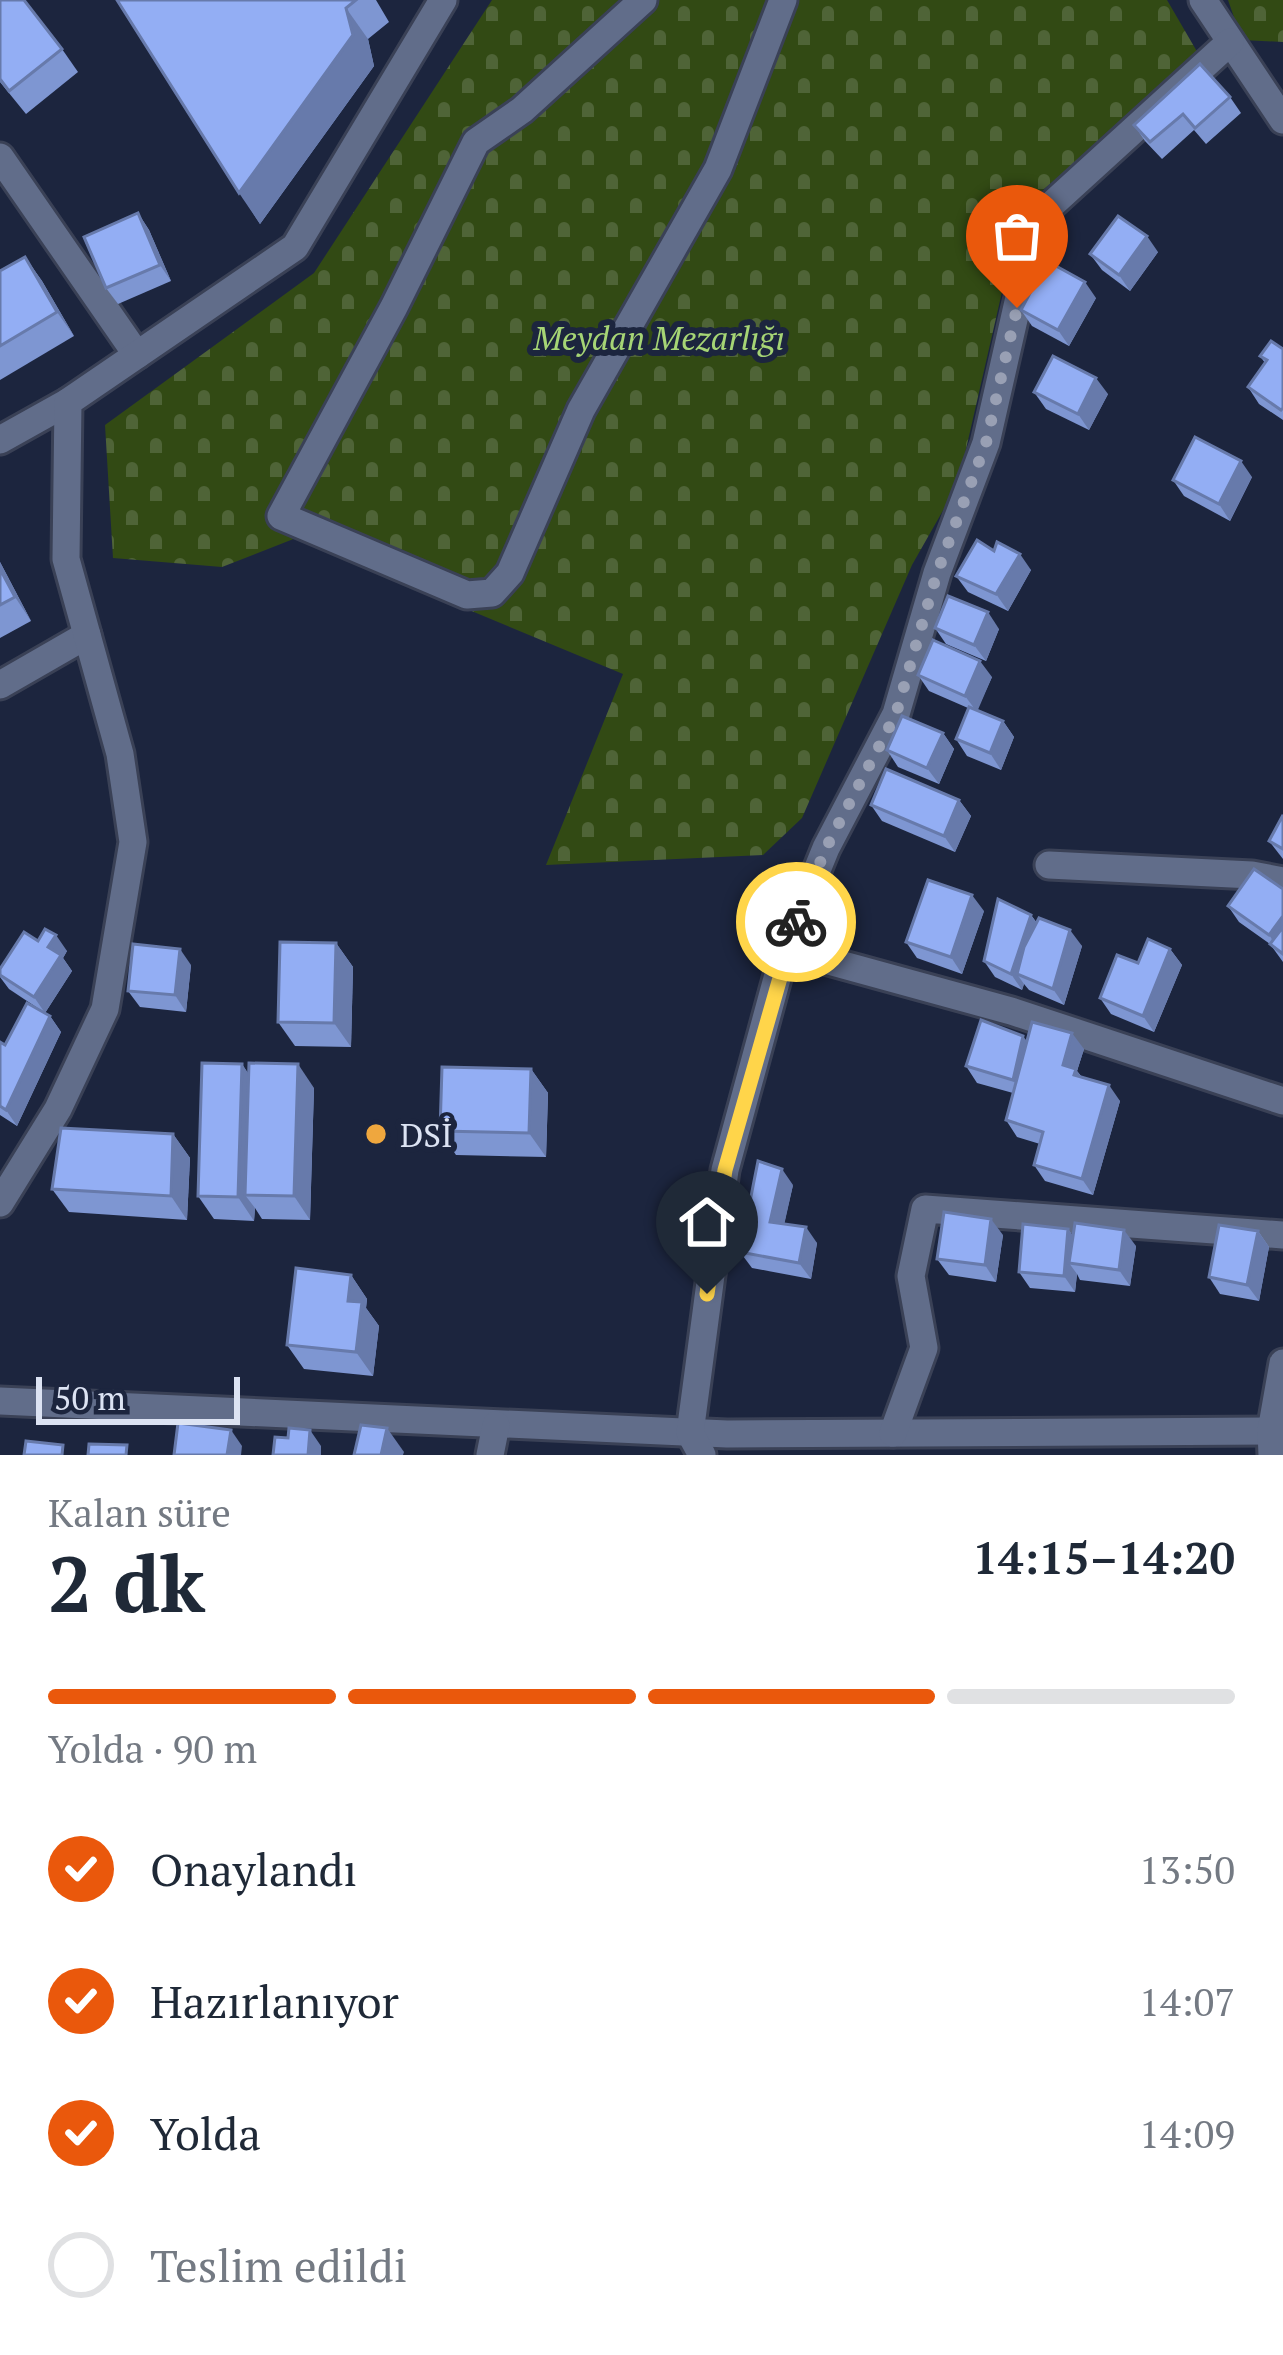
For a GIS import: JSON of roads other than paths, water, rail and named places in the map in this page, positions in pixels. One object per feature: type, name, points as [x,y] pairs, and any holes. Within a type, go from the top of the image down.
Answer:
[{"type":"street","points":[[0,440],[68,402],[295,247],[443,0]]},
{"type":"street","points":[[643,0],[522,110],[476,142],[281,516],[467,595],[492,593],[510,572],[581,410],[718,169],[783,0]]},
{"type":"street","points":[[1203,0],[1283,120]]},
{"type":"street","points":[[696,1444],[725,1170],[785,949],[826,848],[896,714],[937,573],[986,443],[1037,218],[1230,42]]},
{"type":"street","points":[[0,157],[136,355]]},
{"type":"street","points":[[0,1203],[58,1108],[105,1009],[133,842],[120,754],[66,559],[68,402]]},
{"type":"street","points":[[0,685],[87,635]]},
{"type":"street","points":[[1049,865],[1252,875],[1283,881]]},
{"type":"street","points":[[785,949],[1011,1011],[1283,1101]]},
{"type":"street","points":[[893,1433],[924,1348],[911,1276],[926,1208],[1283,1235]]},
{"type":"street","points":[[0,1401],[496,1425],[696,1444],[893,1433],[1276,1439],[1283,1363]]},
{"type":"street","points":[[490,1455],[496,1425]]},
{"type":"place","name":"DSİ","points":[[376,1134]]},
{"type":"park label","name":"Meydan Mezarlığı","points":[[659,337]]}]
